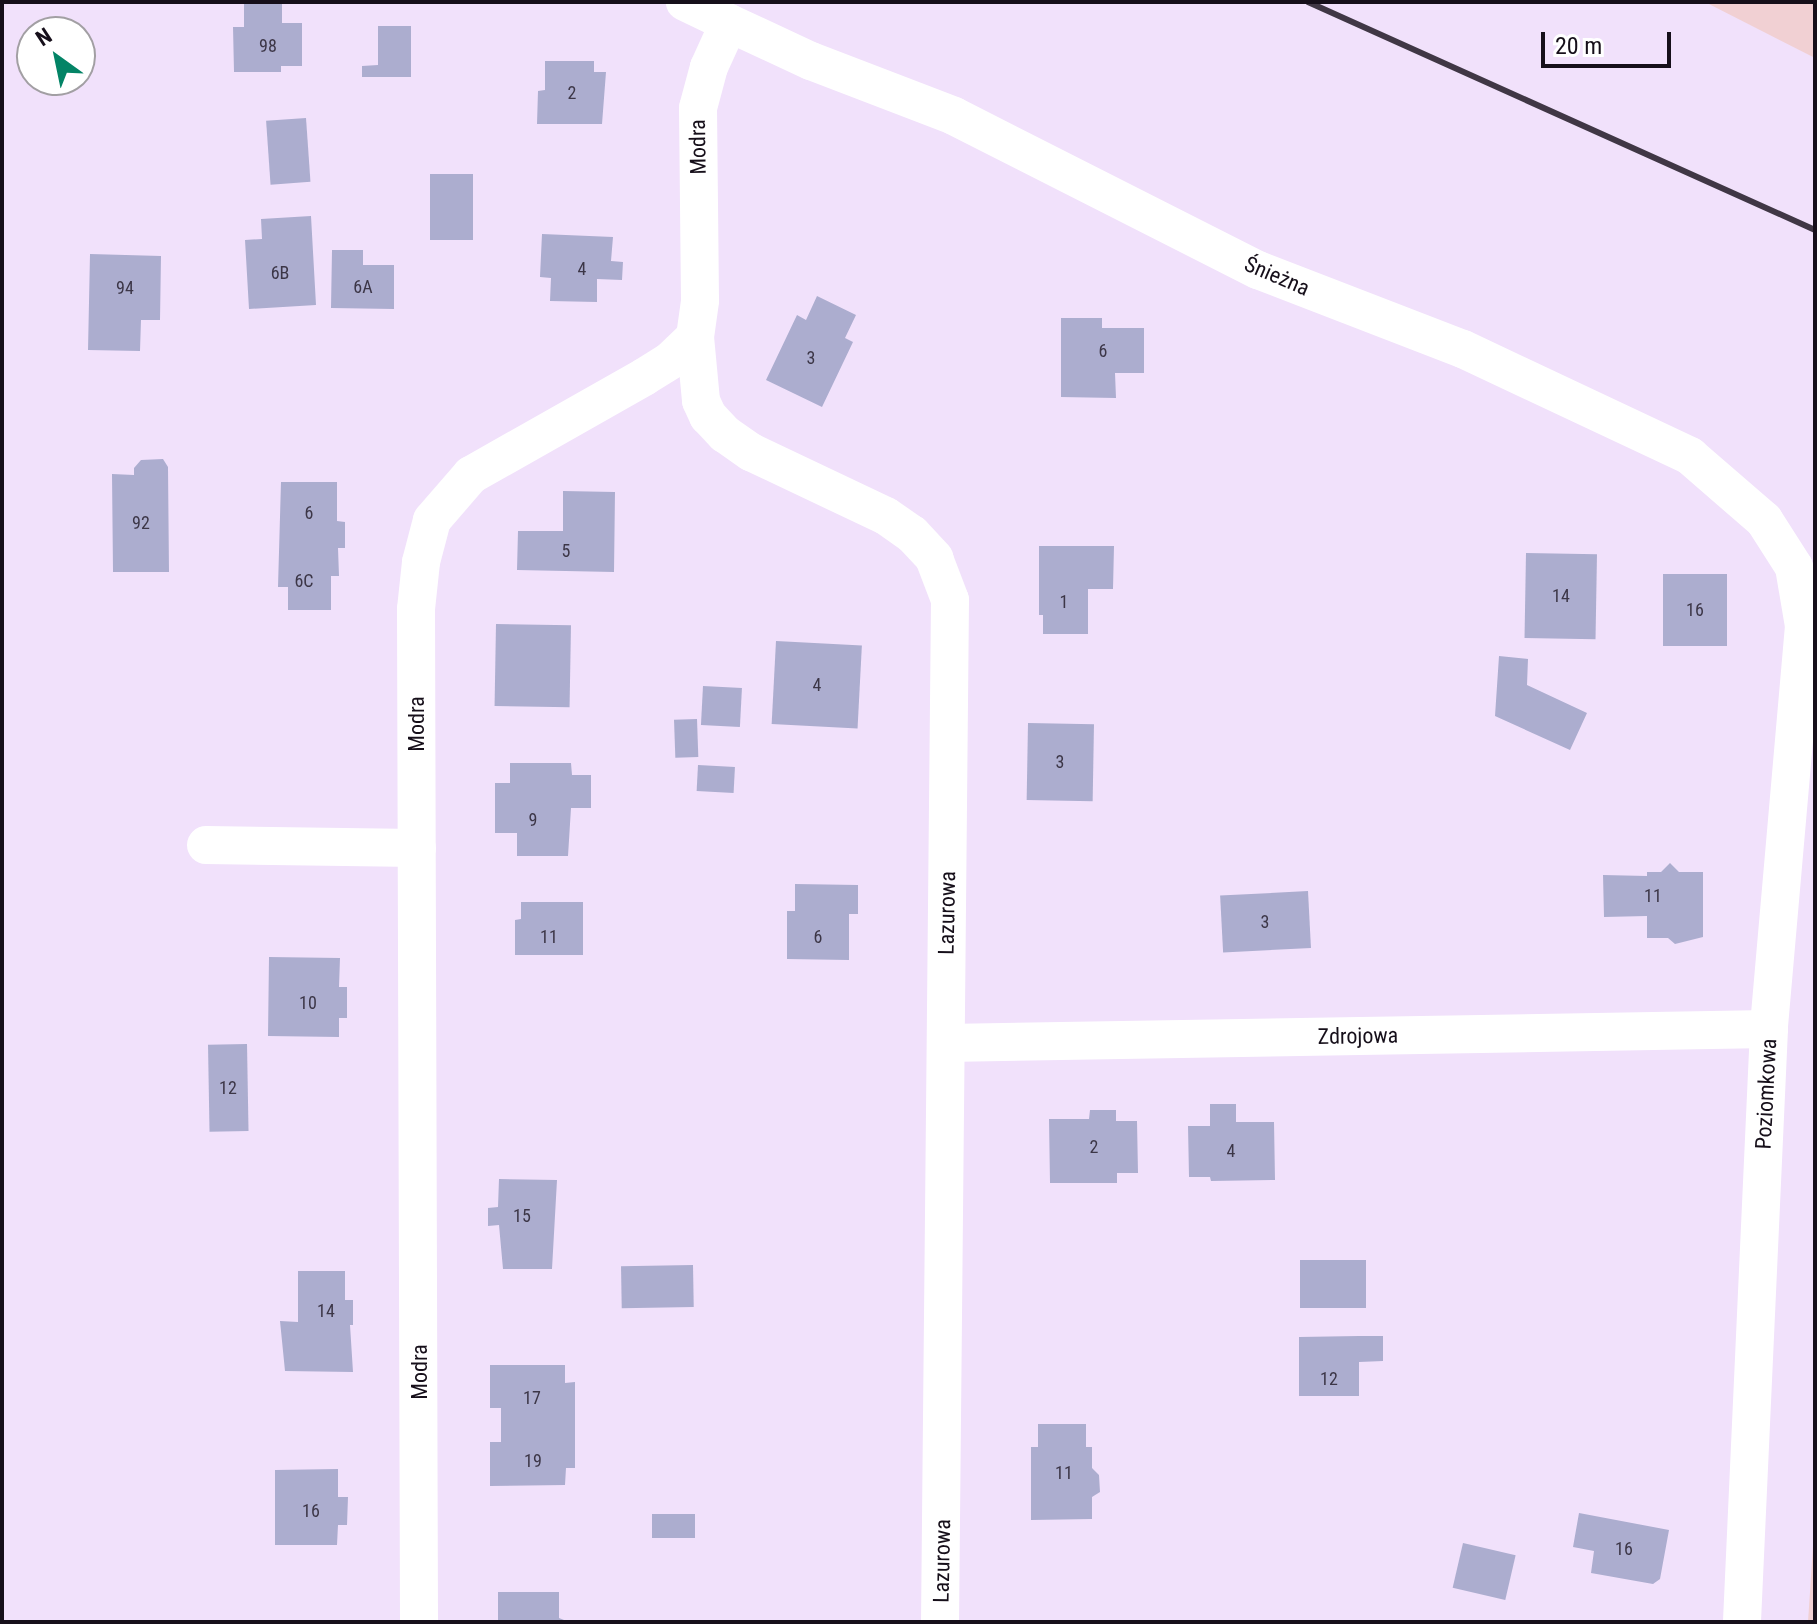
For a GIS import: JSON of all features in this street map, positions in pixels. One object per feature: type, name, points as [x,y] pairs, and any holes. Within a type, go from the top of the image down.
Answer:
[{"type":"street","points":[[685,2],[729,23]]},
{"type":"street","name":"Modra","points":[[419,1622],[416,609],[421,562],[432,520],[471,475],[662,365],[695,337],[700,300],[698,108],[709,67],[729,23]]},
{"type":"street","name":"Śnieżna","points":[[729,23],[811,61],[954,116],[1258,270],[1463,349],[1690,456],[1764,520],[1794,567]]},
{"type":"street","name":"Lazurowa","points":[[695,337],[696,380],[701,401],[708,416],[725,434],[751,452],[886,516],[923,544],[944,576],[950,600],[940,1622]]},
{"type":"street","name":"Poziomkowa","points":[[1742,1622],[1769,1029],[1804,626],[1794,567]]},
{"type":"street","points":[[206,845],[417,848]]},
{"type":"street","name":"Zdrojowa","points":[[946,1043],[1769,1029]]},
{"type":"shaded area","points":[[1705,2],[1815,2],[1815,58]]},
{"type":"shaded area","points":[[1815,1516],[1815,1622],[1808,1622]]},
{"type":"building","points":[[244,2],[282,2],[282,23],[302,23],[302,66],[281,66],[281,72],[234,72],[233,27],[244,27]]},
{"type":"building","points":[[378,26],[411,26],[411,77],[362,77],[362,66],[378,65]]},
{"type":"building","points":[[545,61],[594,61],[594,72],[606,72],[602,124],[537,124],[538,91],[545,90]]},
{"type":"building","points":[[306,118],[310,182],[271,185],[266,121]]},
{"type":"building","points":[[430,174],[473,174],[473,240],[430,240]]},
{"type":"building","points":[[311,216],[316,305],[249,309],[245,240],[262,239],[261,219]]},
{"type":"building","points":[[542,234],[613,237],[611,261],[623,262],[622,280],[597,279],[597,302],[550,301],[551,278],[540,277]]},
{"type":"building","points":[[332,250],[363,250],[363,265],[394,265],[394,309],[331,308]]},
{"type":"building","points":[[90,254],[161,256],[160,320],[141,320],[140,351],[88,350]]},
{"type":"building","points":[[817,296],[856,315],[845,338],[853,342],[822,407],[766,380],[797,315],[806,320]]},
{"type":"building","points":[[1061,318],[1102,318],[1102,328],[1144,328],[1144,373],[1115,373],[1116,398],[1061,397]]},
{"type":"building","points":[[163,459],[168,467],[169,572],[113,572],[112,474],[134,475],[134,468],[141,460]]},
{"type":"building","points":[[281,482],[337,482],[337,521],[345,522],[345,548],[338,548],[339,576],[331,576],[331,610],[288,610],[288,587],[278,587]]},
{"type":"building","points":[[563,491],[615,492],[614,572],[517,570],[518,531],[563,531]]},
{"type":"building","points":[[1039,546],[1114,546],[1113,589],[1088,589],[1088,634],[1043,634],[1043,615],[1039,615]]},
{"type":"building","points":[[1526,553],[1597,554],[1596,639],[1525,638]]},
{"type":"building","points":[[1663,574],[1727,574],[1727,646],[1663,646]]},
{"type":"building","points":[[496,624],[571,625],[570,707],[495,706]]},
{"type":"building","points":[[776,641],[862,646],[858,728],[772,724]]},
{"type":"building","points":[[1499,656],[1528,659],[1527,685],[1587,713],[1570,750],[1495,716]]},
{"type":"building","points":[[703,686],[742,688],[740,727],[701,725]]},
{"type":"building","points":[[697,719],[698,757],[675,758],[674,720]]},
{"type":"building","points":[[1028,723],[1094,724],[1093,801],[1027,800]]},
{"type":"building","points":[[510,763],[571,763],[572,775],[591,775],[591,808],[571,808],[568,856],[517,856],[517,833],[495,833],[495,783],[510,783]]},
{"type":"building","points":[[698,765],[735,767],[734,793],[697,791]]},
{"type":"building","points":[[1670,863],[1679,872],[1703,872],[1703,937],[1675,944],[1668,938],[1647,938],[1647,916],[1604,917],[1603,875],[1647,876],[1647,872],[1661,872]]},
{"type":"building","points":[[795,884],[858,885],[858,914],[849,914],[849,960],[787,959],[787,911],[795,911]]},
{"type":"building","points":[[1308,891],[1311,948],[1223,953],[1220,896]]},
{"type":"building","points":[[521,902],[583,902],[583,955],[515,955],[515,920],[521,919]]},
{"type":"building","points":[[269,957],[340,958],[339,987],[347,987],[347,1018],[339,1018],[339,1037],[268,1036]]},
{"type":"building","points":[[247,1044],[249,1131],[210,1132],[208,1045]]},
{"type":"building","points":[[1210,1104],[1236,1104],[1236,1122],[1274,1122],[1275,1180],[1211,1181],[1210,1177],[1189,1177],[1188,1126],[1210,1126]]},
{"type":"building","points":[[1090,1110],[1116,1110],[1116,1121],[1137,1121],[1138,1173],[1117,1173],[1117,1183],[1050,1183],[1049,1119],[1089,1119]]},
{"type":"building","points":[[499,1179],[557,1180],[552,1269],[503,1269],[499,1225],[488,1226],[488,1208],[498,1207]]},
{"type":"building","points":[[1300,1260],[1366,1260],[1366,1308],[1300,1308]]},
{"type":"building","points":[[693,1265],[694,1307],[622,1308],[621,1266]]},
{"type":"building","points":[[298,1271],[345,1271],[345,1300],[353,1300],[353,1325],[350,1325],[353,1372],[285,1371],[280,1321],[298,1322]]},
{"type":"building","points":[[1383,1336],[1383,1361],[1359,1362],[1359,1396],[1299,1396],[1299,1337]]},
{"type":"building","points":[[490,1365],[565,1365],[565,1383],[575,1382],[575,1468],[566,1468],[565,1485],[490,1486],[490,1442],[501,1442],[501,1408],[490,1408]]},
{"type":"building","points":[[1038,1424],[1086,1424],[1086,1447],[1092,1447],[1092,1468],[1099,1475],[1100,1492],[1092,1497],[1092,1519],[1031,1520],[1031,1447],[1038,1447]]},
{"type":"building","points":[[338,1469],[338,1497],[348,1497],[347,1525],[338,1525],[337,1545],[275,1545],[275,1470]]},
{"type":"building","points":[[1579,1513],[1669,1530],[1660,1579],[1653,1584],[1591,1573],[1594,1551],[1573,1547]]},
{"type":"building","points":[[652,1514],[695,1514],[695,1538],[652,1538]]},
{"type":"building","points":[[1463,1543],[1516,1555],[1505,1600],[1453,1588]]},
{"type":"building","points":[[498,1592],[559,1592],[559,1618],[569,1622],[498,1622]]},
{"type":"railway","points":[[1308,2],[1815,230]]}]
